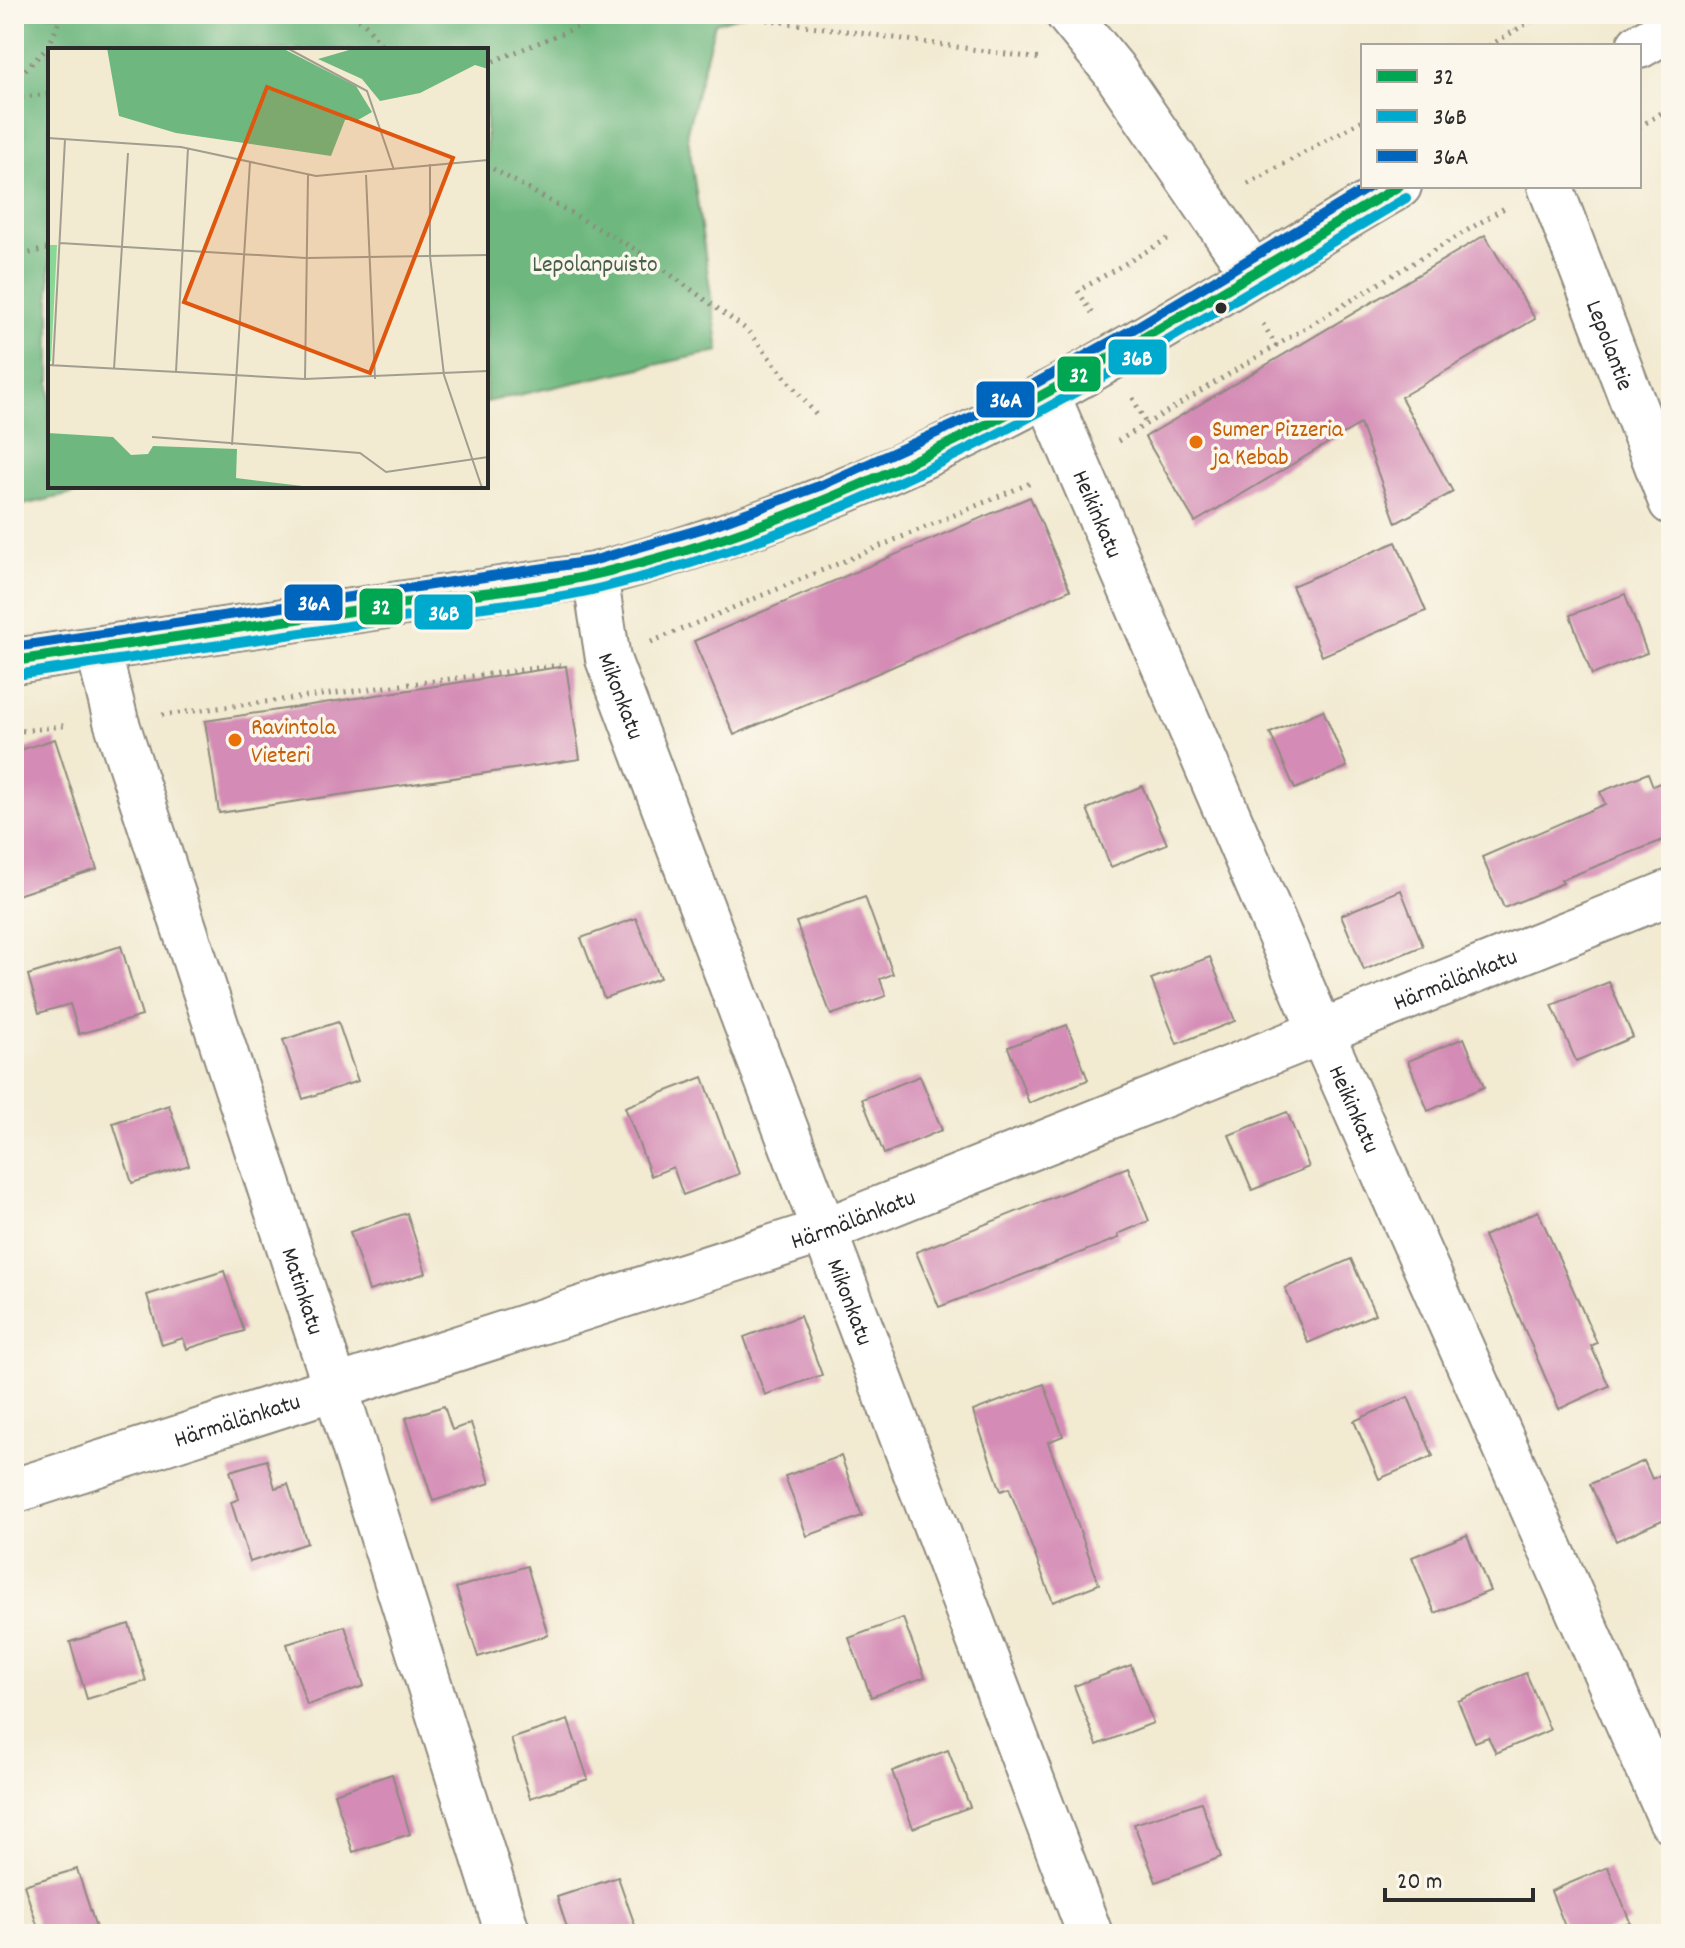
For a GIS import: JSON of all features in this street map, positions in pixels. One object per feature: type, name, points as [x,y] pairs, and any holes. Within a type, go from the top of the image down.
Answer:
[{"type":"street","points":[[1068,14],[1113,69],[1252,272]]},
{"type":"street","points":[[1641,45],[1671,28]]},
{"type":"street","points":[[14,661],[595,575],[715,539],[857,484],[1047,394],[1396,188]]},
{"type":"street","name":"Lepolantie","points":[[1551,188],[1671,502]]},
{"type":"street","name":"Heikinkatu","points":[[1047,394],[1322,1034],[1671,1820]]},
{"type":"street","name":"Mikonkatu","points":[[595,575],[608,659],[1090,1934]]},
{"type":"street","name":"Matinkatu","points":[[98,649],[116,721],[335,1386],[508,1934]]},
{"type":"street","name":"Härmälänkatu","points":[[14,1491],[826,1230],[1671,892]]},
{"type":"path","points":[[14,81],[49,46],[62,14]]},
{"type":"path","points":[[352,14],[365,24],[384,48]]},
{"type":"path","points":[[488,63],[580,26],[686,14]]},
{"type":"path","points":[[727,14],[1113,69]]},
{"type":"path","points":[[1509,14],[1516,29]]},
{"type":"path","points":[[1492,44],[1543,14]]},
{"type":"path","points":[[14,98],[48,94]]},
{"type":"path","points":[[1641,126],[1671,107]]},
{"type":"path","points":[[1078,291],[1212,214],[1246,186],[1361,121]]},
{"type":"path","points":[[488,166],[638,251],[747,330],[817,416]]},
{"type":"path","points":[[14,257],[48,248]]},
{"type":"path","points":[[1263,323],[1277,347]]},
{"type":"green space","name":"Lepolanpuisto","points":[[14,14],[745,14],[715,23],[687,131],[719,351],[488,402],[488,48],[48,48],[48,488],[99,488],[14,507]]},
{"type":"building","points":[[1485,235],[1535,319],[1401,397],[1453,492],[1396,523],[1360,424],[1195,522],[1145,437]]},
{"type":"building","points":[[1030,497],[1070,590],[734,735],[694,641]]},
{"type":"building","points":[[1396,542],[1426,611],[1322,656],[1292,586]]},
{"type":"building","points":[[1625,594],[1647,653],[1592,675],[1570,615]]},
{"type":"building","points":[[566,666],[580,759],[219,813],[205,721]]},
{"type":"building","points":[[1323,710],[1347,767],[1295,789],[1270,733]]},
{"type":"building","points":[[55,739],[97,869],[14,896],[14,752]]},
{"type":"building","points":[[1648,773],[1653,786],[1671,778],[1671,837],[1561,880],[1563,883],[1504,908],[1482,857],[1605,804],[1600,792]]},
{"type":"building","points":[[1142,786],[1167,844],[1111,867],[1087,809]]},
{"type":"building","points":[[1401,890],[1423,946],[1364,970],[1341,915]]},
{"type":"building","points":[[865,897],[893,974],[880,979],[886,996],[831,1015],[796,922]]},
{"type":"building","points":[[636,918],[660,978],[604,998],[581,938]]},
{"type":"building","points":[[121,946],[142,1016],[79,1034],[70,1004],[39,1013],[28,975]]},
{"type":"building","points":[[1210,957],[1235,1021],[1177,1044],[1151,979]]},
{"type":"building","points":[[1609,982],[1633,1037],[1576,1061],[1552,1005]]},
{"type":"building","points":[[338,1022],[358,1081],[303,1099],[283,1040]]},
{"type":"building","points":[[1067,1025],[1088,1080],[1029,1103],[1008,1047]]},
{"type":"building","points":[[1464,1038],[1484,1087],[1428,1111],[1408,1061]]},
{"type":"building","points":[[920,1076],[942,1130],[884,1154],[862,1099]]},
{"type":"building","points":[[703,1077],[739,1174],[683,1195],[673,1167],[651,1176],[625,1107]]},
{"type":"building","points":[[169,1105],[189,1165],[132,1183],[113,1123]]},
{"type":"building","points":[[1287,1112],[1309,1167],[1252,1190],[1229,1135]]},
{"type":"building","points":[[1128,1167],[1149,1221],[1118,1234],[1119,1238],[939,1307],[916,1252]]},
{"type":"building","points":[[1538,1211],[1597,1343],[1591,1346],[1609,1386],[1559,1409],[1484,1236]]},
{"type":"building","points":[[407,1213],[426,1273],[369,1291],[350,1232]]},
{"type":"building","points":[[1351,1259],[1375,1314],[1308,1343],[1285,1288]]},
{"type":"building","points":[[224,1271],[244,1331],[187,1349],[183,1338],[162,1345],[147,1295]]},
{"type":"building","points":[[800,1316],[822,1375],[765,1395],[744,1337]]},
{"type":"building","points":[[1044,1384],[1063,1436],[1048,1442],[1099,1584],[1053,1602],[1009,1488],[1001,1491],[973,1411]]},
{"type":"building","points":[[1408,1397],[1433,1456],[1379,1479],[1354,1421]]},
{"type":"building","points":[[444,1406],[452,1430],[471,1423],[490,1483],[433,1501],[406,1418]]},
{"type":"building","points":[[841,1456],[862,1516],[807,1536],[785,1476]]},
{"type":"building","points":[[267,1460],[275,1488],[288,1484],[307,1543],[250,1562],[231,1502],[239,1499],[230,1471]]},
{"type":"building","points":[[1644,1461],[1652,1479],[1671,1470],[1671,1516],[1616,1541],[1590,1484]]},
{"type":"building","points":[[1467,1535],[1490,1591],[1435,1613],[1412,1557]]},
{"type":"building","points":[[527,1566],[548,1635],[478,1657],[456,1588]]},
{"type":"building","points":[[903,1618],[925,1677],[871,1697],[849,1638]]},
{"type":"building","points":[[129,1624],[146,1681],[87,1699],[70,1642]]},
{"type":"building","points":[[345,1626],[364,1686],[307,1705],[287,1644]]},
{"type":"building","points":[[1131,1665],[1153,1723],[1097,1745],[1074,1686]]},
{"type":"building","points":[[1526,1673],[1550,1730],[1496,1753],[1488,1737],[1475,1742],[1458,1701]]},
{"type":"building","points":[[568,1720],[588,1779],[530,1798],[511,1739]]},
{"type":"building","points":[[948,1750],[970,1807],[913,1828],[892,1771]]},
{"type":"building","points":[[392,1774],[410,1834],[353,1852],[334,1793]]},
{"type":"building","points":[[1201,1802],[1221,1857],[1156,1882],[1134,1824]]},
{"type":"building","points":[[1608,1867],[1630,1922],[1599,1934],[1568,1934],[1551,1891]]},
{"type":"building","points":[[77,1869],[98,1934],[40,1934],[24,1885]]},
{"type":"building","points":[[618,1877],[638,1934],[569,1934],[557,1897]]},
{"type":"transit line","name":"36A","points":[[14,647],[592,561],[708,527],[822,485],[989,409],[1130,331],[1368,188]]},
{"type":"transit line","name":"32","points":[[14,661],[549,584],[705,544],[810,506],[912,461],[1012,411],[1110,357],[1396,188]]},
{"type":"transit line","name":"36B","points":[[16,675],[554,597],[601,588],[710,557],[815,518],[918,473],[1018,423],[1213,313],[1406,198]]},
{"type":"place","name":"Sumer Pizzeria ja Kebab","points":[[1196,442]]},
{"type":"place","name":"Ravintola Vieteri","points":[[235,740]]}]
